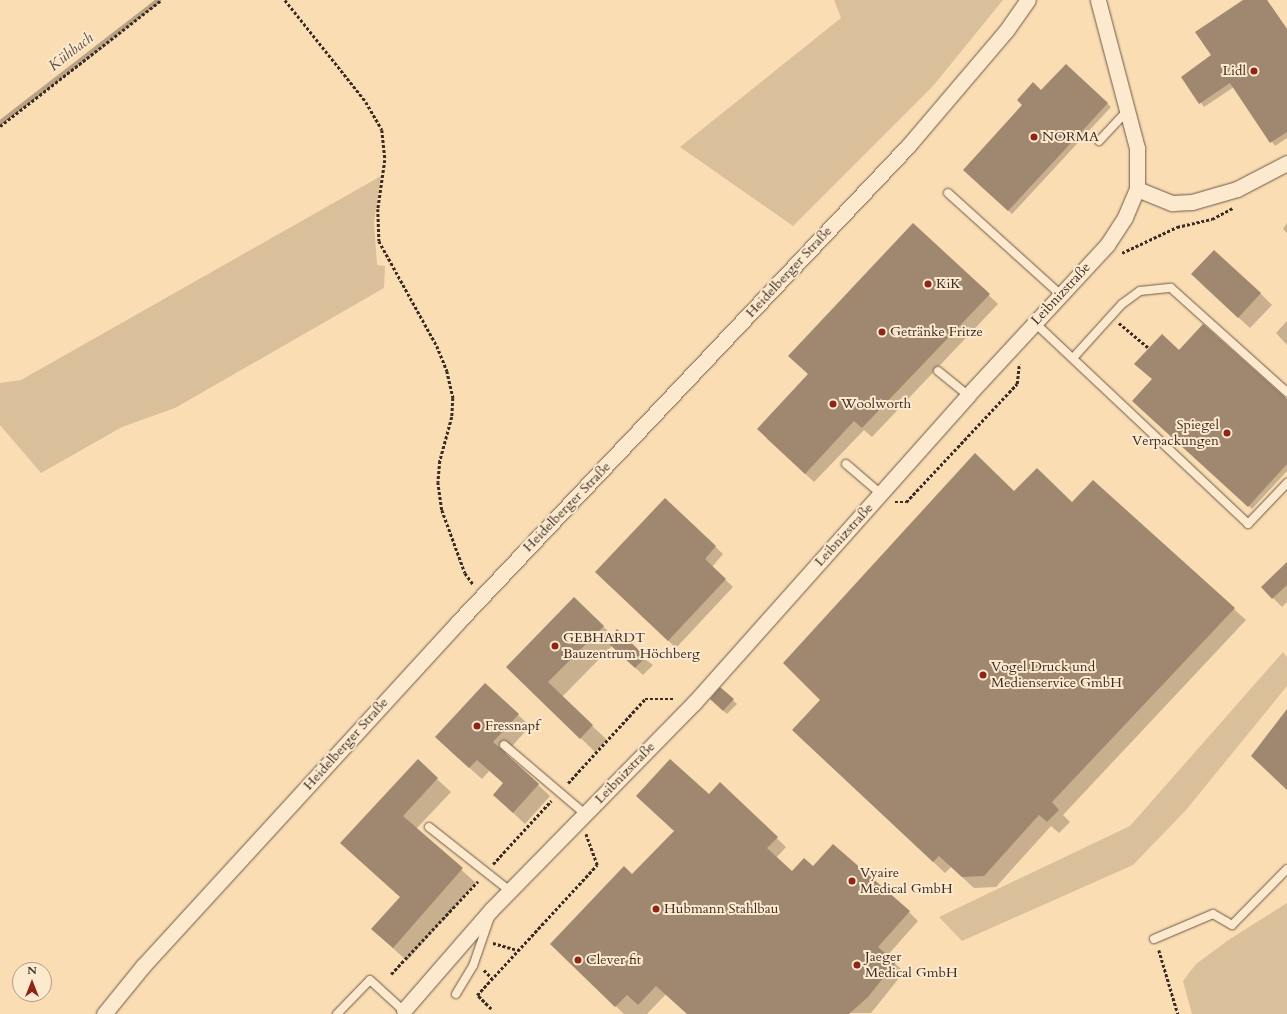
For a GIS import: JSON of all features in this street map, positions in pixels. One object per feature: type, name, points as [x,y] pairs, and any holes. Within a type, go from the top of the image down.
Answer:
[{"type":"street","name":"Heidelberger Straße","points":[[104,1014],[143,966],[482,596],[908,146],[1006,31],[1028,0]]},
{"type":"street","name":"Leibnizstraße","points":[[405,1012],[491,910],[694,703],[884,498],[968,395],[1107,245],[1125,216],[1137,189],[1137,148],[1128,109],[1098,0]]},
{"type":"street","points":[[1137,189],[1172,203],[1192,202],[1237,189],[1287,163]]},
{"type":"lane","points":[[1099,141],[1128,109]]},
{"type":"lane","points":[[948,193],[1061,295]]},
{"type":"lane","points":[[1073,358],[1111,316],[1140,291],[1171,288],[1287,392]]},
{"type":"lane","points":[[1035,323],[1248,524],[1287,483]]},
{"type":"lane","points":[[938,372],[968,395]]},
{"type":"lane","points":[[846,464],[884,498]]},
{"type":"lane","points":[[504,745],[585,814]]},
{"type":"lane","points":[[429,827],[510,890]]},
{"type":"lane","points":[[1155,939],[1212,914],[1232,925],[1287,869]]},
{"type":"lane","points":[[456,994],[473,966],[491,910]]},
{"type":"lane","points":[[337,1014],[370,980],[405,1012]]},
{"type":"path","points":[[0,126],[161,0]]},
{"type":"path","points":[[284,0],[366,102],[382,130],[385,160],[378,209],[379,240],[437,346],[447,371],[453,398],[452,417],[440,461],[438,482],[442,510],[465,573],[482,596]]},
{"type":"path","points":[[1118,255],[1129,248],[1177,227],[1212,219],[1239,205]]},
{"type":"path","points":[[1111,316],[1148,348]]},
{"type":"path","points":[[884,498],[906,502],[1018,384],[1019,360]]},
{"type":"path","points":[[391,974],[645,699],[674,700],[680,694]]},
{"type":"path","points":[[491,1008],[477,995],[597,865],[585,829]]},
{"type":"path","points":[[1155,939],[1178,1014]]},
{"type":"path","points":[[488,949],[490,942],[518,950]]},
{"type":"path","points":[[481,968],[492,978]]},
{"type":"shaded area","points":[[834,0],[1003,0],[933,86],[793,226],[680,147],[841,18]]},
{"type":"shaded area","points":[[381,176],[374,222],[377,265],[385,266],[384,288],[175,408],[122,427],[41,473],[0,425],[0,383],[21,380]]},
{"type":"shaded area","points":[[1283,652],[1287,657],[1287,686],[1186,810],[1133,865],[962,941],[939,917],[1130,826]]},
{"type":"shaded area","points":[[1287,903],[1287,1014],[1192,1014],[1183,981],[1196,964],[1230,939]]},
{"type":"building","name":"Lidl","points":[[1243,0],[1267,0],[1287,29],[1287,132],[1270,143],[1230,83],[1199,104],[1181,77],[1211,55],[1195,32]]},
{"type":"building","name":"NORMA","points":[[1066,64],[1108,103],[1008,211],[963,170],[1022,105],[1017,100],[1033,82],[1041,90]]},
{"type":"building","points":[[913,223],[990,294],[862,428],[854,421],[805,474],[757,429],[808,374],[788,356]]},
{"type":"building","points":[[1214,250],[1261,293],[1238,318],[1191,274]]},
{"type":"building","name":"Spiegel Verpackungen","points":[[1203,324],[1287,399],[1287,464],[1248,507],[1132,401],[1152,379],[1134,364],[1162,334],[1179,350]]},
{"type":"building","name":"Vogel Druck und Medienservice GmbH","points":[[975,453],[1014,491],[1037,468],[1072,502],[1093,480],[1235,608],[1052,802],[1059,810],[1047,822],[1039,815],[984,876],[962,877],[939,856],[933,862],[792,730],[820,700],[783,663]]},
{"type":"building","points":[[665,498],[716,546],[705,559],[726,579],[668,641],[595,572]]},
{"type":"building","points":[[1287,562],[1287,585],[1272,599],[1261,587]]},
{"type":"building","name":"GEBHARDT Bauzentrum Höchberg","points":[[574,597],[604,626],[548,682],[593,725],[580,739],[506,667]]},
{"type":"building","points":[[617,629],[646,657],[635,668],[606,641]]},
{"type":"building","name":"Fressnapf","points":[[485,683],[519,714],[493,742],[539,784],[513,813],[493,795],[503,783],[477,760],[469,768],[435,737]]},
{"type":"building","points":[[720,687],[734,699],[723,711],[710,699]]},
{"type":"building","points":[[1287,709],[1287,790],[1251,756]]},
{"type":"building","points":[[418,759],[438,778],[403,816],[463,868],[393,948],[371,929],[400,897],[340,843]]},
{"type":"building","points":[[670,759],[709,794],[720,782],[778,837],[767,848],[792,871],[804,858],[813,866],[833,844],[910,911],[878,947],[896,962],[868,997],[849,1014],[687,1014],[656,986],[638,1005],[627,995],[615,1007],[550,944],[624,866],[632,874],[674,831],[636,796]]},
{"type":"waterway","name":"Kühbach","points":[[0,122],[158,0]]},
{"type":"place","name":"Lidl","points":[[1254,71]]},
{"type":"place","name":"NORMA","points":[[1034,137]]},
{"type":"place","name":"KiK","points":[[928,284]]},
{"type":"place","name":"Getränke Fritze","points":[[882,332]]},
{"type":"place","name":"Woolworth","points":[[833,404]]},
{"type":"place","name":"Spiegel Verpackungen","points":[[1227,433]]},
{"type":"place","name":"GEBHARDT Bauzentrum Höchberg","points":[[555,646]]},
{"type":"place","name":"Vogel Druck und Medienservice GmbH","points":[[983,675]]},
{"type":"place","name":"Fressnapf","points":[[477,726]]},
{"type":"place","name":"Vyaire Medical GmbH","points":[[852,881]]},
{"type":"place","name":"Hubmann Stahlbau","points":[[656,909]]},
{"type":"place","name":"Clever fit","points":[[578,960]]},
{"type":"place","name":"Jaeger Medical GmbH","points":[[857,965]]}]
